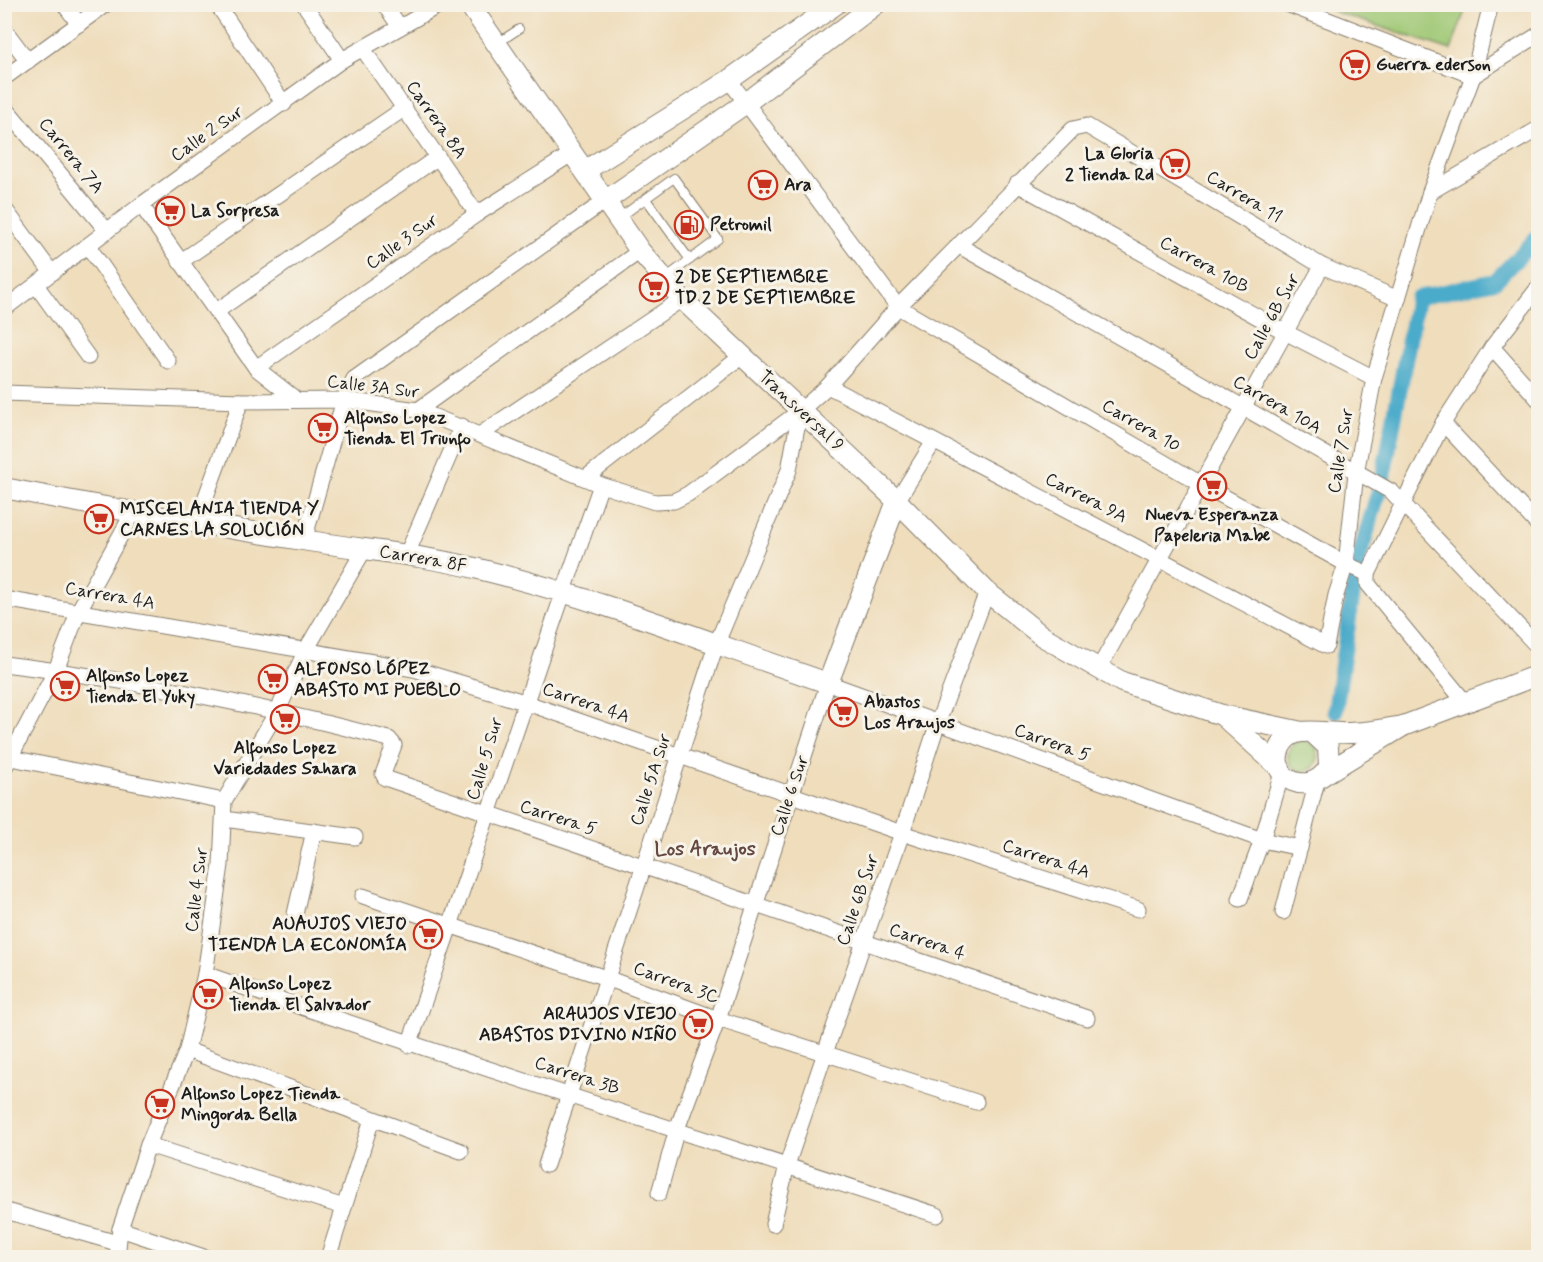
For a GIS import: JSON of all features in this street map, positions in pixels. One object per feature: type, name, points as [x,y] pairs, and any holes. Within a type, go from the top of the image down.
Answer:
[{"type":"street","points":[[64,4],[79,24]]},
{"type":"street","points":[[4,78],[106,4]]},
{"type":"street","points":[[217,4],[284,104]]},
{"type":"street","points":[[304,4],[342,60]]},
{"type":"street","points":[[384,4],[400,27]]},
{"type":"street","name":"Calle 2 Sur","points":[[4,309],[141,205],[342,60],[441,4]]},
{"type":"street","name":"Transversal 9","points":[[469,4],[495,45],[640,251],[682,299],[897,501],[987,592],[1042,636],[1098,670],[1150,693],[1222,715],[1308,733],[1347,734],[1403,726]]},
{"type":"street","points":[[585,170],[729,80],[836,4]]},
{"type":"street","points":[[304,540],[344,400],[354,379],[746,103],[876,4]]},
{"type":"street","points":[[1287,4],[1473,76],[1539,35]]},
{"type":"street","name":"Calle 7 Sur","points":[[1358,572],[1356,473],[1363,425],[1374,378],[1430,192],[1473,76],[1491,4]]},
{"type":"street","points":[[4,29],[28,61]]},
{"type":"street","name":"Carrera 8A","points":[[363,49],[477,214]]},
{"type":"street","points":[[729,80],[898,306]]},
{"type":"street","name":"Carrera 7A","points":[[4,106],[107,231]]},
{"type":"street","points":[[180,262],[405,108]]},
{"type":"street","name":"Carrera 11","points":[[1074,129],[1087,126],[1322,266],[1398,299]]},
{"type":"street","name":"Calle 3A Sur","points":[[4,393],[242,401],[294,398],[344,400],[418,410],[587,477],[601,485],[655,502],[674,501],[688,494],[800,411],[828,386],[898,306],[1074,129]]},
{"type":"street","points":[[1430,192],[1539,129]]},
{"type":"street","name":"Calle 3 Sur","points":[[256,368],[477,214],[573,153]]},
{"type":"street","points":[[217,310],[438,157]]},
{"type":"street","name":"Carrera 10B","points":[[1017,184],[1285,332],[1374,378]]},
{"type":"street","points":[[141,205],[256,368],[294,398]]},
{"type":"street","points":[[4,208],[52,273]]},
{"type":"street","name":"Carrera 10A","points":[[958,245],[1397,497],[1539,647]]},
{"type":"street","points":[[88,246],[168,361]]},
{"type":"street","points":[[418,410],[640,251]]},
{"type":"street","name":"Calle 6B Sur","points":[[1098,670],[1322,266]]},
{"type":"street","points":[[36,285],[88,357]]},
{"type":"street","name":"Calle 7 Sur","points":[[1326,646],[1336,595],[1358,572],[1397,497],[1492,347],[1539,288]]},
{"type":"street","points":[[481,434],[682,299]]},
{"type":"street","name":"Carrera 10","points":[[898,306],[1201,484],[1358,572],[1464,701]]},
{"type":"street","points":[[1492,347],[1539,399]]},
{"type":"street","points":[[587,477],[742,356]]},
{"type":"street","name":"Carrera 9A","points":[[828,386],[933,443],[1161,558],[1326,646]]},
{"type":"street","points":[[196,521],[242,401]]},
{"type":"street","name":"Calle 5A Sur","points":[[546,1165],[609,979],[678,756],[716,645],[789,470],[800,411]]},
{"type":"street","points":[[1443,423],[1539,525]]},
{"type":"street","points":[[407,554],[462,426]]},
{"type":"street","name":"Calle 6 Sur","points":[[659,1192],[677,1129],[718,1019],[753,906],[828,683],[897,501],[933,443]]},
{"type":"street","name":"Calle 5 Sur","points":[[410,1045],[524,702],[601,485]]},
{"type":"street","name":"Carrera 8F","points":[[4,488],[133,513],[196,521],[364,550],[407,554],[478,569],[563,592],[828,683]]},
{"type":"street","points":[[133,513],[79,610],[56,670],[8,764],[224,801],[278,710],[306,650],[364,550]]},
{"type":"street","name":"Calle 6B Sur","points":[[773,1224],[787,1165],[938,722],[987,592]]},
{"type":"street","name":"Carrera 4A","points":[[4,599],[414,669],[524,702],[902,833],[1138,909]]},
{"type":"street","points":[[4,664],[56,670],[278,710]]},
{"type":"street","name":"Transversal 9","points":[[1320,778],[1403,726],[1464,701],[1539,675]]},
{"type":"street","name":"Carrera 5","points":[[828,683],[1262,840],[1300,848]]},
{"type":"street","name":"Carrera 5","points":[[278,710],[389,739],[394,745],[383,774],[385,778],[488,815],[644,866],[753,906]]},
{"type":"street","name":"Transversal 9","points":[[1222,715],[1281,770]]},
{"type":"street","points":[[1240,899],[1262,840],[1281,770],[1279,749],[1284,741],[1308,733],[1328,747],[1330,757],[1320,778],[1283,912]]},
{"type":"street","points":[[1281,770],[1288,778],[1302,784],[1320,778]]},
{"type":"street","name":"Calle 4 Sur","points":[[118,1243],[148,1145],[187,1050],[205,974],[221,865],[224,801]]},
{"type":"street","points":[[224,819],[355,837]]},
{"type":"street","points":[[295,914],[314,831]]},
{"type":"street","name":"Carrera 3C","points":[[363,896],[609,979],[718,1019],[976,1102]]},
{"type":"street","name":"Carrera 4","points":[[753,906],[865,940],[1087,1018]]},
{"type":"street","name":"Carrera 3B","points":[[205,974],[410,1045],[569,1094],[938,1215]]},
{"type":"street","points":[[187,1050],[461,1151]]},
{"type":"street","points":[[328,1257],[372,1119]]},
{"type":"street","points":[[148,1145],[344,1207]]},
{"type":"street","points":[[4,1215],[6,1211],[118,1243],[207,1257]]},
{"type":"lane","points":[[495,45],[519,29]]},
{"type":"lane","points":[[617,219],[674,178],[718,239],[664,279]]},
{"type":"lane","points":[[646,199],[690,260]]},
{"type":"green space","points":[[1320,5],[1467,5],[1451,50]]},
{"type":"green space","points":[[1303,741],[1314,745],[1318,756],[1314,767],[1303,771],[1292,767],[1288,756],[1292,745]]},
{"type":"waterway","points":[[1335,711],[1357,565],[1383,477],[1417,298],[1495,281],[1538,237]]},
{"type":"place","name":"Guerra ederson","points":[[1355,65]]},
{"type":"place","name":"La Gloria 2 Tienda Rd","points":[[1175,164]]},
{"type":"place","name":"Ara","points":[[763,185]]},
{"type":"place","name":"La Sorpresa","points":[[170,211]]},
{"type":"place","name":"Petromil","points":[[689,225]]},
{"type":"place","name":"2 DE SEPTIEMBRE TD 2 DE SEPTIEMBRE","points":[[654,287]]},
{"type":"place","name":"Alfonso Lopez Tienda El Triunfo","points":[[323,428]]},
{"type":"place","name":"Nueva Esperanza Papeleria Mabe","points":[[1212,486]]},
{"type":"place","name":"MISCELANIA TIENDA Y CARNES LA SOLUCIÓN","points":[[99,519]]},
{"type":"place","name":"ALFONSO LÓPEZ ABASTO MI PUEBLO","points":[[273,679]]},
{"type":"place","name":"Alfonso Lopez Tienda El Yuky","points":[[65,686]]},
{"type":"place","name":"Abastos Los Araujos","points":[[843,712]]},
{"type":"place","name":"Alfonso Lopez Variedades Sahara","points":[[285,719]]},
{"type":"place","name":"AUAUJOS VIEJO TIENDA LA ECONOMÍA","points":[[428,934]]},
{"type":"place","name":"Alfonso Lopez Tienda El Salvador","points":[[208,994]]},
{"type":"place","name":"ARAUJOS VIEJO ABASTOS DIVINO NIÑO","points":[[698,1024]]},
{"type":"place","name":"Alfonso Lopez Tienda Mingorda Bella","points":[[160,1104]]},
{"type":"district","name":"Los Araujos","points":[[705,849]]}]
